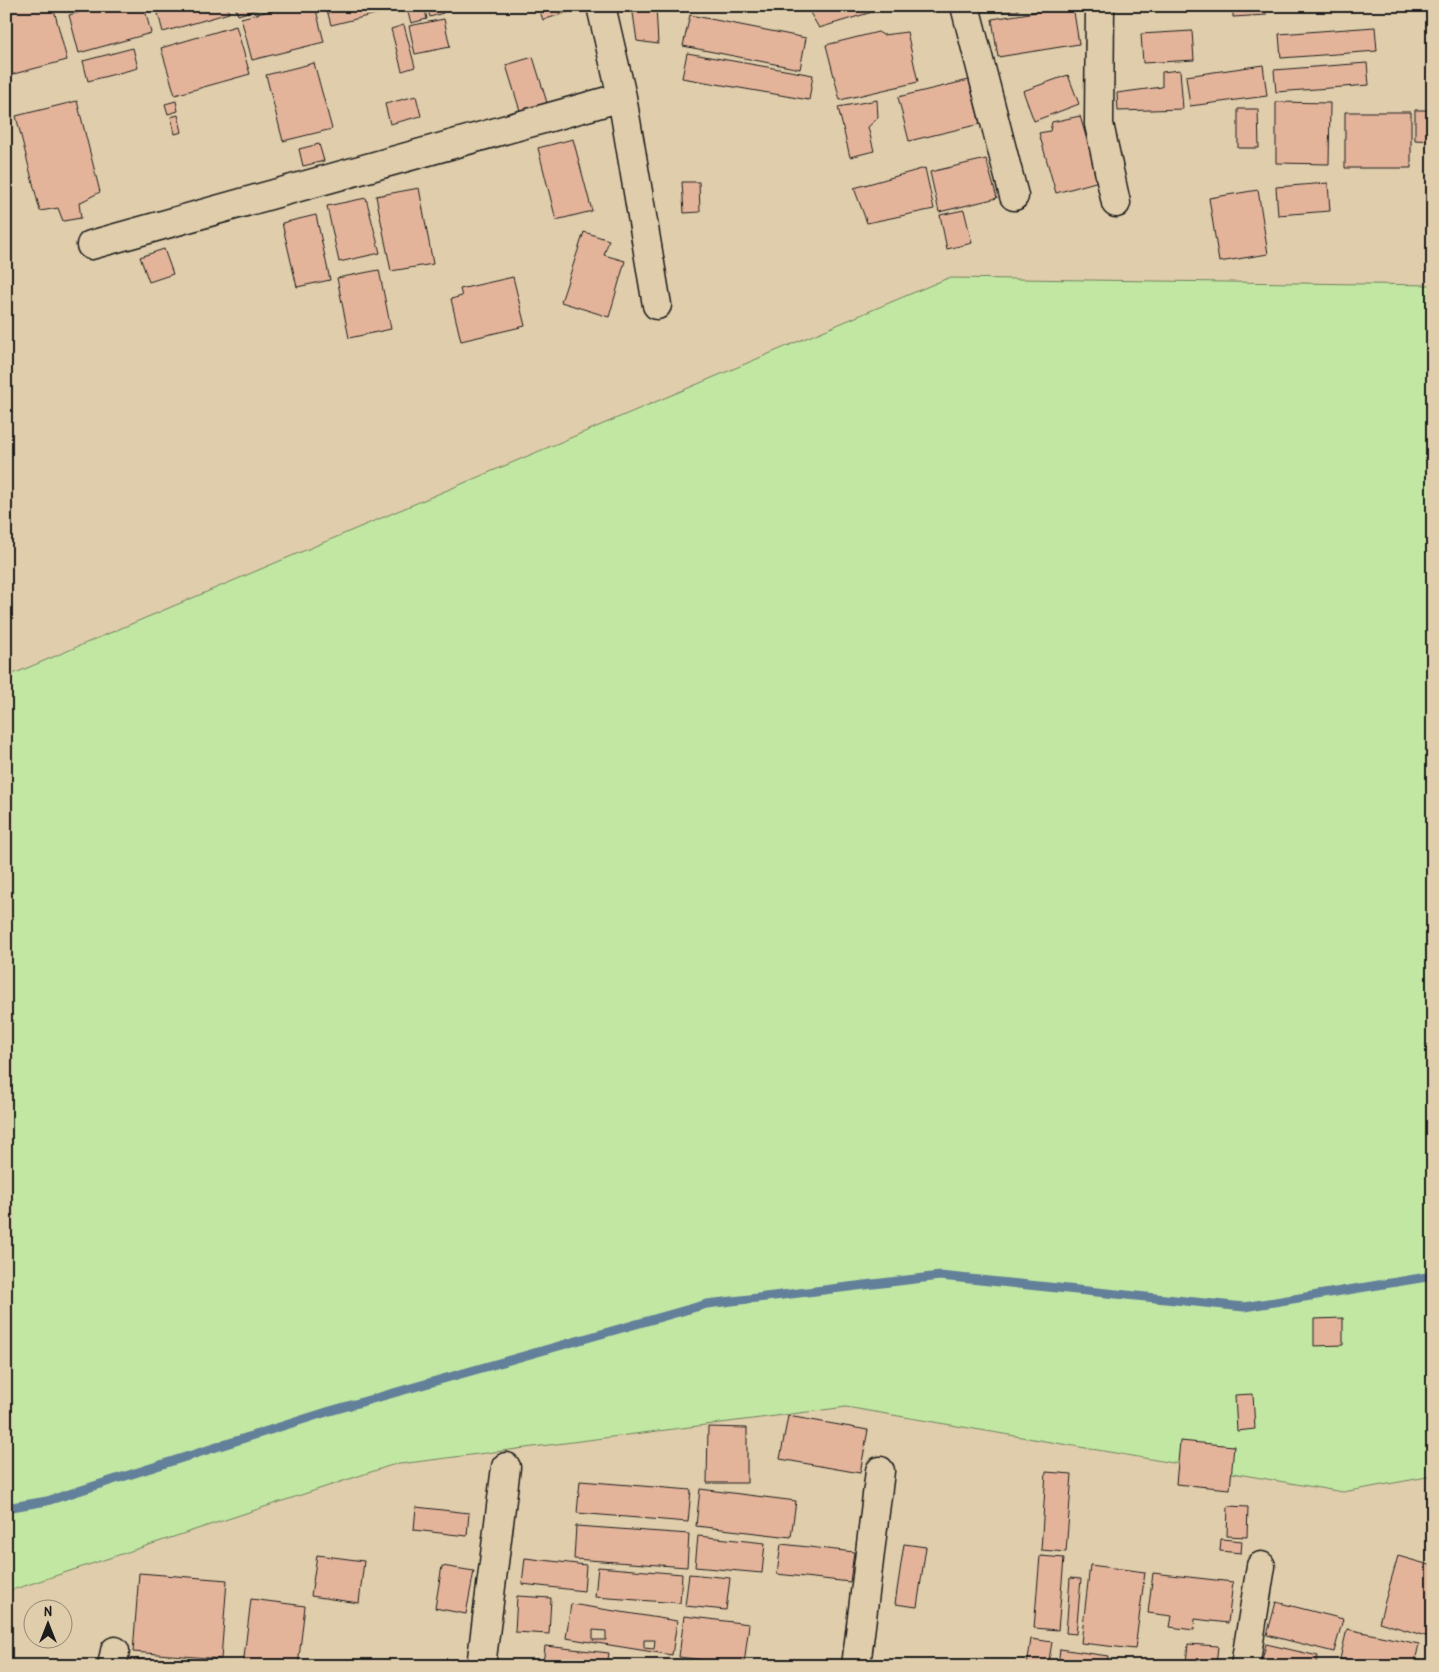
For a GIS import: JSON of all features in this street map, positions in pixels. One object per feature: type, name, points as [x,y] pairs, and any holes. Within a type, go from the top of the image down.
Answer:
[{"type":"street","points":[[601,6],[622,98],[657,305]]},
{"type":"street","points":[[965,6],[1014,196]]},
{"type":"street","points":[[1100,6],[1099,124],[1116,202]]},
{"type":"street","points":[[91,245],[622,98]]},
{"type":"street","points":[[481,1666],[506,1467]]},
{"type":"street","points":[[856,1666],[880,1471]]},
{"type":"street","points":[[1245,1666],[1261,1566]]},
{"type":"green space","points":[[948,278],[1433,285],[1433,1476],[1343,1492],[846,1407],[392,1465],[6,1592],[6,677]]},
{"type":"building","points":[[6,6],[53,6],[67,60],[6,76]]},
{"type":"building","points":[[103,6],[144,6],[151,33],[79,53],[69,15]]},
{"type":"building","points":[[156,6],[227,6],[229,13],[163,32]]},
{"type":"building","points":[[235,6],[268,6],[238,15]]},
{"type":"building","points":[[289,6],[315,6],[324,42],[252,60],[241,18]]},
{"type":"building","points":[[326,6],[395,6],[396,9],[331,25]]},
{"type":"building","points":[[406,6],[424,6],[427,19],[411,23]]},
{"type":"building","points":[[427,6],[442,6],[443,13],[430,17]]},
{"type":"building","points":[[538,6],[587,6],[543,20]]},
{"type":"building","points":[[632,6],[656,6],[658,44],[637,41]]},
{"type":"building","points":[[808,6],[881,6],[882,9],[819,28]]},
{"type":"building","points":[[979,6],[1018,6],[1018,11],[979,11]]},
{"type":"building","points":[[1073,6],[1079,44],[998,57],[992,19]]},
{"type":"building","points":[[1233,6],[1265,6],[1266,15],[1233,17]]},
{"type":"building","points":[[690,15],[806,38],[800,69],[683,46]]},
{"type":"building","points":[[444,19],[450,47],[415,54],[409,26]]},
{"type":"building","points":[[404,25],[415,67],[402,71],[391,29]]},
{"type":"building","points":[[236,26],[250,74],[175,95],[161,48]]},
{"type":"building","points":[[1375,27],[1377,51],[1281,58],[1279,34]]},
{"type":"building","points":[[1192,31],[1194,60],[1143,63],[1141,34]]},
{"type":"building","points":[[878,32],[883,35],[907,32],[918,82],[840,100],[826,45]]},
{"type":"building","points":[[133,48],[138,68],[88,81],[83,61]]},
{"type":"building","points":[[687,53],[813,75],[809,100],[682,78]]},
{"type":"building","points":[[533,57],[548,106],[521,114],[506,65]]},
{"type":"building","points":[[314,63],[332,129],[283,141],[266,75]]},
{"type":"building","points":[[1367,63],[1369,85],[1276,92],[1274,70]]},
{"type":"building","points":[[1263,65],[1267,96],[1190,106],[1186,76]]},
{"type":"building","points":[[1180,70],[1183,109],[1118,111],[1117,93],[1162,87],[1162,72]]},
{"type":"building","points":[[1068,75],[1079,104],[1034,121],[1023,91]]},
{"type":"building","points":[[969,80],[980,124],[909,141],[898,97]]},
{"type":"building","points":[[416,96],[421,116],[390,124],[385,104]]},
{"type":"building","points":[[877,100],[878,118],[868,127],[874,151],[850,157],[838,107]]},
{"type":"building","points":[[77,101],[100,192],[79,203],[81,218],[63,221],[58,208],[40,211],[16,116]]},
{"type":"building","points":[[176,101],[178,111],[168,114],[165,104]]},
{"type":"building","points":[[1276,102],[1330,103],[1329,164],[1276,163]]},
{"type":"building","points":[[1238,109],[1258,109],[1259,148],[1238,148]]},
{"type":"building","points":[[1415,110],[1433,110],[1433,141],[1415,140]]},
{"type":"building","points":[[1345,112],[1411,112],[1411,168],[1345,168]]},
{"type":"building","points":[[178,115],[182,132],[175,134],[171,117]]},
{"type":"building","points":[[1080,116],[1099,181],[1056,193],[1039,133],[1050,131],[1052,122]]},
{"type":"building","points":[[573,139],[592,211],[556,220],[538,148]]},
{"type":"building","points":[[319,144],[324,161],[303,166],[299,149]]},
{"type":"building","points":[[986,159],[997,198],[939,212],[930,172]]},
{"type":"building","points":[[925,168],[934,209],[867,223],[854,188]]},
{"type":"building","points":[[682,182],[699,182],[700,212],[684,213]]},
{"type":"building","points":[[1328,183],[1330,211],[1278,215],[1276,187]]},
{"type":"building","points":[[419,188],[433,264],[391,271],[376,196]]},
{"type":"building","points":[[1258,190],[1268,254],[1219,262],[1209,198]]},
{"type":"building","points":[[366,198],[380,253],[339,262],[327,206]]},
{"type":"building","points":[[964,210],[972,243],[947,249],[940,215]]},
{"type":"building","points":[[316,215],[330,280],[297,287],[282,223]]},
{"type":"building","points":[[584,232],[609,240],[604,255],[625,261],[609,317],[561,302]]},
{"type":"building","points":[[164,249],[173,274],[149,282],[140,257]]},
{"type":"building","points":[[379,270],[391,329],[349,338],[337,278]]},
{"type":"building","points":[[513,277],[525,326],[461,341],[451,299],[462,296],[460,289]]},
{"type":"building","points":[[6,671],[11,685],[6,687]]},
{"type":"building","points":[[1343,1318],[1343,1345],[1314,1346],[1314,1319]]},
{"type":"building","points":[[1253,1394],[1255,1429],[1237,1431],[1235,1395]]},
{"type":"building","points":[[788,1416],[868,1430],[860,1473],[780,1459]]},
{"type":"building","points":[[708,1427],[747,1428],[747,1483],[707,1483]]},
{"type":"building","points":[[1180,1441],[1234,1446],[1230,1489],[1176,1484]]},
{"type":"building","points":[[1046,1472],[1072,1474],[1066,1552],[1041,1550]]},
{"type":"building","points":[[580,1481],[691,1490],[688,1522],[577,1513]]},
{"type":"building","points":[[700,1489],[796,1501],[791,1537],[696,1526]]},
{"type":"building","points":[[1228,1506],[1248,1507],[1247,1537],[1227,1536]]},
{"type":"building","points":[[416,1507],[469,1513],[467,1536],[414,1530]]},
{"type":"building","points":[[576,1526],[689,1534],[687,1567],[574,1559]]},
{"type":"building","points":[[698,1536],[765,1543],[762,1573],[695,1567]]},
{"type":"building","points":[[1221,1539],[1242,1541],[1241,1553],[1220,1551]]},
{"type":"building","points":[[781,1544],[854,1552],[850,1582],[777,1574]]},
{"type":"building","points":[[904,1544],[926,1547],[917,1607],[895,1604]]},
{"type":"building","points":[[317,1555],[364,1561],[359,1603],[311,1596]]},
{"type":"building","points":[[1040,1556],[1064,1558],[1058,1630],[1034,1628]]},
{"type":"building","points":[[1398,1556],[1433,1566],[1433,1624],[1429,1637],[1379,1622]]},
{"type":"building","points":[[525,1558],[586,1565],[584,1591],[522,1584]]},
{"type":"building","points":[[1090,1565],[1145,1572],[1135,1649],[1081,1643]]},
{"type":"building","points":[[442,1566],[474,1571],[466,1614],[435,1608]]},
{"type":"building","points":[[598,1567],[682,1574],[680,1603],[595,1597]]},
{"type":"building","points":[[139,1573],[227,1580],[221,1659],[133,1652]]},
{"type":"building","points":[[1153,1573],[1233,1582],[1228,1623],[1195,1619],[1194,1630],[1170,1627],[1172,1616],[1148,1613]]},
{"type":"building","points":[[689,1574],[730,1578],[726,1610],[685,1606]]},
{"type":"building","points":[[1070,1578],[1081,1579],[1076,1634],[1066,1633]]},
{"type":"building","points":[[517,1596],[551,1598],[549,1634],[515,1632]]},
{"type":"building","points":[[251,1599],[305,1606],[298,1666],[243,1666]]},
{"type":"building","points":[[1276,1602],[1343,1619],[1334,1652],[1267,1635]]},
{"type":"building","points":[[571,1604],[677,1621],[672,1655],[566,1638]],"holes":[[[593,1630],[606,1631],[606,1640],[593,1640]],[[644,1640],[655,1640],[654,1649],[644,1648]]]},
{"type":"building","points":[[684,1616],[749,1624],[744,1665],[679,1657]]},
{"type":"building","points":[[1347,1629],[1419,1644],[1414,1666],[1370,1666],[1340,1659]]},
{"type":"building","points":[[1031,1639],[1052,1642],[1048,1666],[1027,1666]]},
{"type":"building","points":[[1188,1644],[1218,1646],[1216,1666],[1186,1663]]},
{"type":"building","points":[[1266,1644],[1318,1656],[1316,1666],[1287,1666],[1262,1660]]},
{"type":"building","points":[[545,1646],[609,1653],[607,1666],[543,1666]]},
{"type":"building","points":[[1060,1649],[1108,1656],[1107,1666],[1058,1666]]},
{"type":"building","points":[[136,1659],[184,1666],[135,1666]]},
{"type":"waterway","points":[[6,1508],[47,1501],[330,1411],[707,1304],[940,1276],[1244,1307],[1433,1276]]}]
